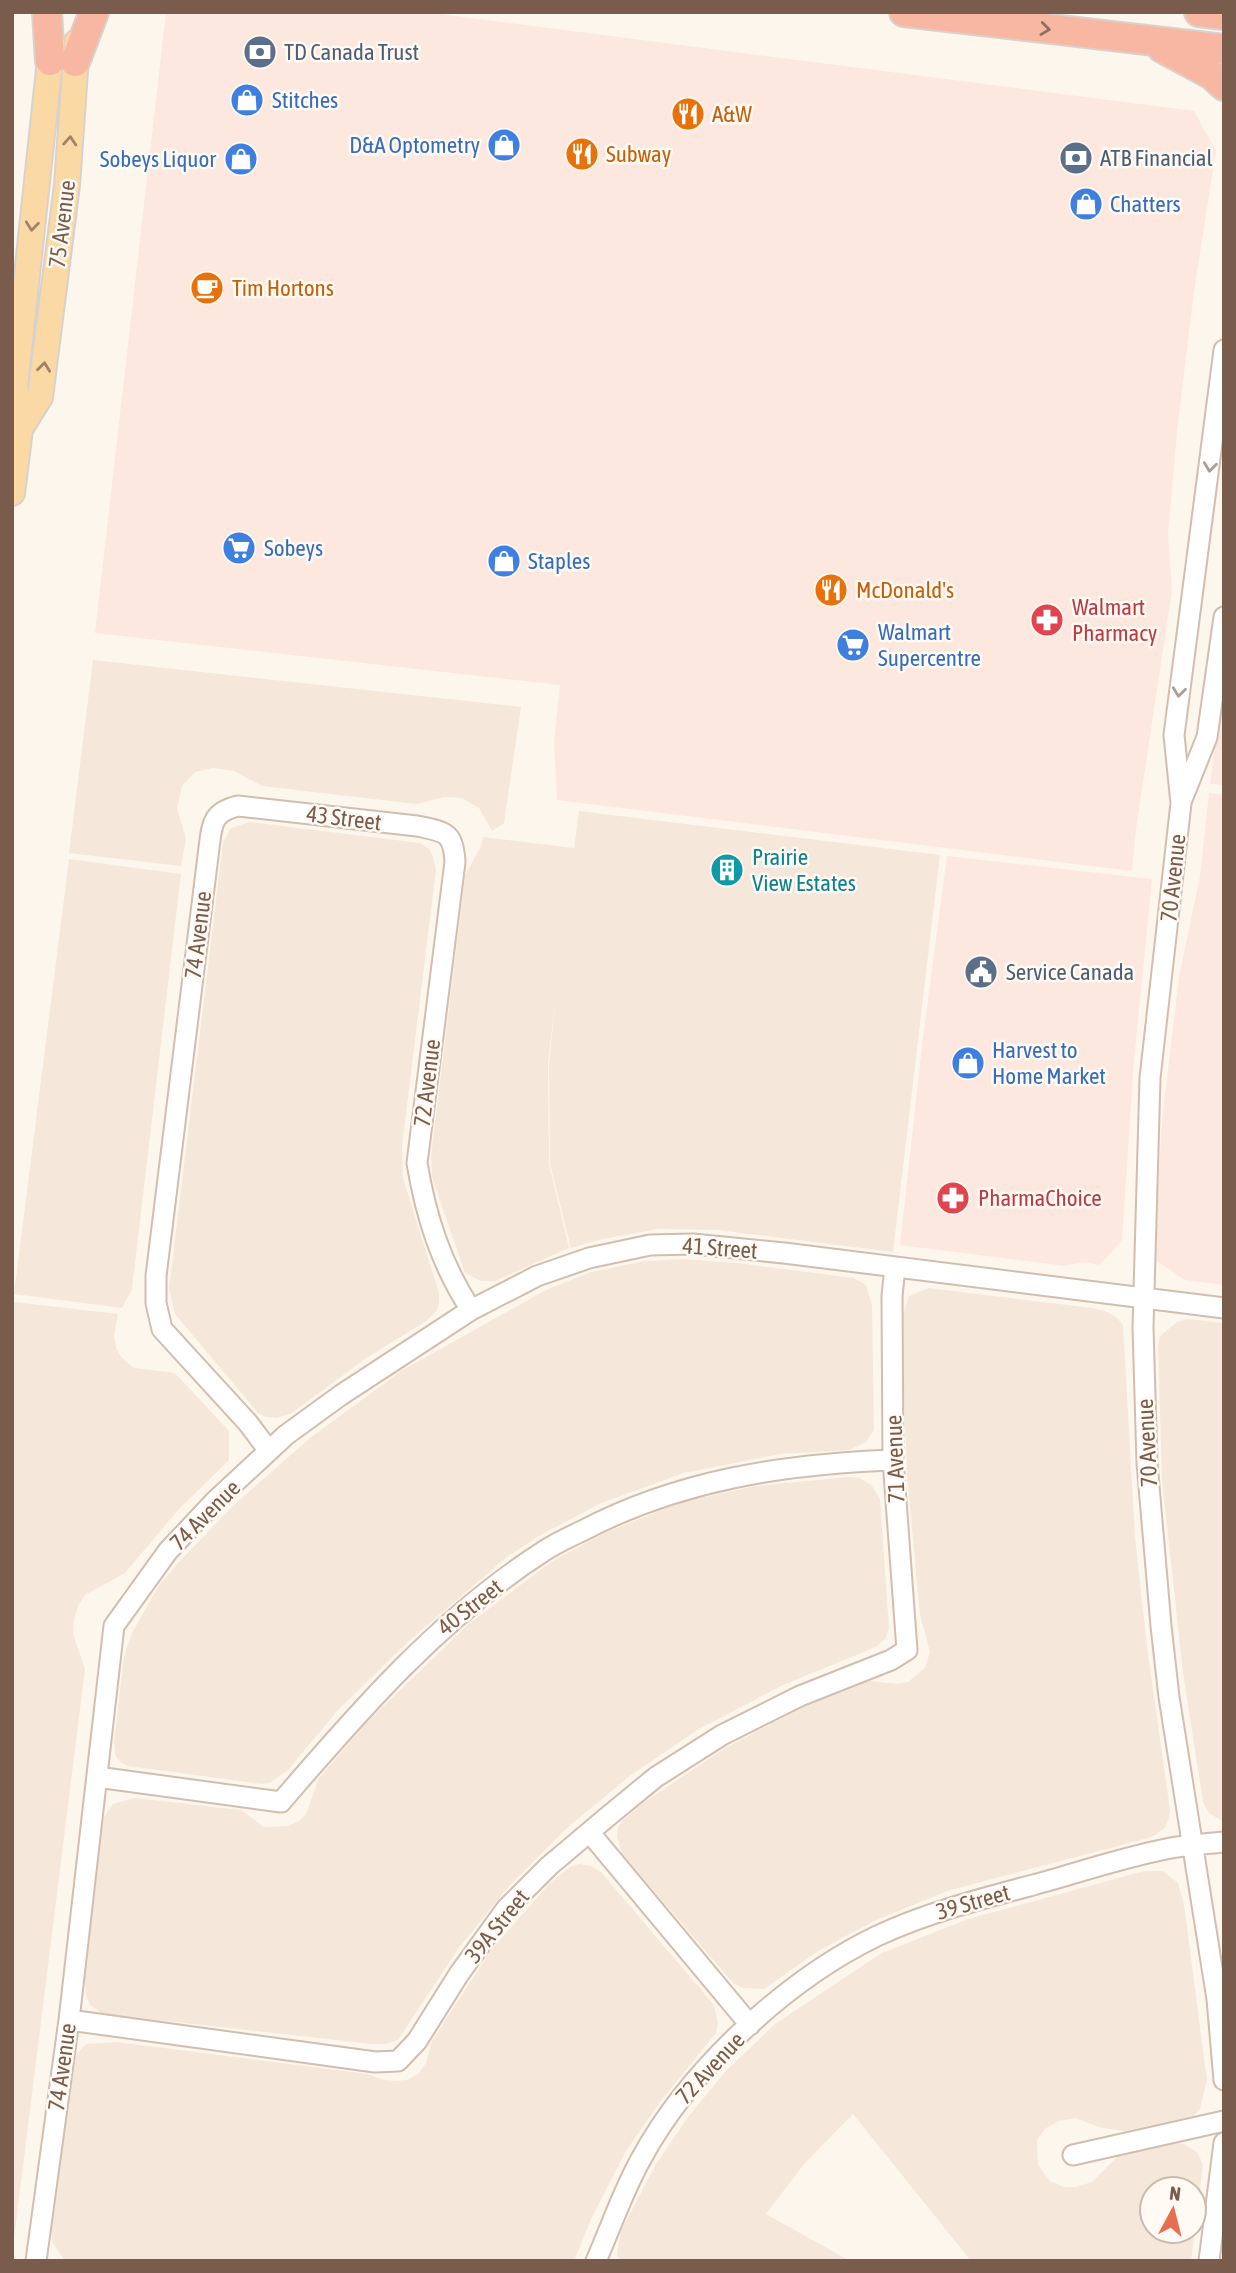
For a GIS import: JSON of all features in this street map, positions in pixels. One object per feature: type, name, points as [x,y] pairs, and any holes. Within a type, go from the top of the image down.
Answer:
[{"type":"highway","points":[[47,12],[63,61]]},
{"type":"highway","points":[[63,61],[94,12]]},
{"type":"highway","points":[[904,12],[1224,49]]},
{"type":"highway","points":[[1199,12],[1224,15]]},
{"type":"highway","points":[[1148,40],[1212,75],[1224,86]]},
{"type":"main road","name":"75 Avenue","points":[[55,12],[63,61]]},
{"type":"main road","name":"75 Avenue","points":[[12,493],[20,429],[15,386],[63,61],[79,12]]},
{"type":"street","name":"70 Avenue","points":[[1224,350],[1176,715],[1175,760],[1181,803],[1150,1078],[1143,1299],[1147,1463],[1154,1551],[1170,1697],[1217,1999],[1224,2080]]},
{"type":"street","name":"70 Avenue","points":[[1181,803],[1207,737],[1224,617]]},
{"type":"street","name":"43 Street","points":[[226,809],[238,806],[417,826],[444,831],[454,846]]},
{"type":"street","name":"74 Avenue","points":[[36,2261],[69,2020],[114,1626],[168,1551],[269,1451],[248,1423],[162,1329],[156,1303],[156,1276],[209,848],[213,820],[226,809]]},
{"type":"street","name":"72 Avenue","points":[[454,846],[455,862],[418,1163],[433,1233],[447,1271],[471,1310]]},
{"type":"street","name":"41 Street","points":[[269,1451],[341,1395],[471,1310],[537,1276],[589,1258],[650,1245],[693,1244],[1224,1308]]},
{"type":"street","name":"71 Avenue","points":[[895,1267],[892,1291],[893,1460],[907,1650]]},
{"type":"street","name":"40 Street","points":[[97,1777],[281,1802],[338,1735],[433,1636],[545,1550],[618,1512],[692,1486],[771,1470],[893,1460]]},
{"type":"street","name":"39A Street","points":[[69,2020],[375,2062],[398,2062],[417,2041],[459,1974],[506,1909],[549,1866],[656,1777],[722,1735],[800,1696],[891,1660],[907,1650]]},
{"type":"street","name":"72 Avenue","points":[[590,1833],[750,2025],[708,2065],[669,2113],[640,2159],[596,2261]]},
{"type":"street","name":"39 Street","points":[[750,2025],[834,1959],[876,1936],[919,1918],[1162,1850],[1224,1842]]},
{"type":"street","points":[[1073,2155],[1224,2121]]},
{"type":"street","points":[[1209,2261],[1224,2143]]},
{"type":"shaded area","points":[[166,12],[424,12],[1194,111],[1216,151],[1194,291],[1177,432],[1168,534],[1172,590],[1132,871],[557,800],[554,741],[560,685],[95,633]]},
{"type":"shaded area","points":[[93,660],[521,707],[504,823],[492,831],[479,808],[462,798],[444,797],[416,804],[262,786],[234,771],[213,768],[195,772],[182,786],[177,808],[186,839],[181,866],[69,853]]},
{"type":"shaded area","points":[[1224,677],[1224,785],[1210,784]]},
{"type":"shaded area","points":[[1209,793],[1224,795],[1224,1285],[1185,1280],[1154,1259],[1162,1121],[1179,977],[1200,876]]},
{"type":"shaded area","points":[[579,811],[940,855],[893,1252],[718,1230],[658,1229],[571,1248],[550,1164],[549,1065],[556,995],[548,1064],[549,1164],[569,1248],[495,1281],[481,1281],[465,1273],[432,1177],[431,1156],[465,876],[483,837],[574,848]]},
{"type":"shaded area","points":[[250,822],[420,843],[429,849],[436,870],[402,1146],[403,1178],[439,1293],[439,1304],[436,1312],[426,1321],[365,1359],[292,1413],[277,1418],[258,1413],[175,1314],[169,1289],[223,842],[231,828]]},
{"type":"shaded area","points":[[947,856],[1152,879],[1134,1060],[1122,1240],[1100,1265],[1083,1262],[1065,1266],[900,1245],[923,1037]]},
{"type":"shaded area","points":[[69,859],[181,874],[132,1289],[122,1308],[14,1294]]},
{"type":"shaded area","points":[[684,1259],[854,1278],[866,1285],[872,1305],[874,1430],[866,1442],[849,1450],[780,1454],[684,1473],[601,1503],[539,1536],[507,1557],[410,1640],[338,1710],[288,1770],[270,1783],[128,1766],[120,1762],[115,1755],[114,1742],[124,1656],[132,1633],[159,1585],[234,1505],[310,1438],[401,1371],[546,1290],[591,1272],[645,1261]]},
{"type":"shaded area","points":[[929,1288],[1092,1308],[1116,1317],[1123,1325],[1135,1537],[1169,1818],[1165,1828],[1152,1837],[947,1891],[874,1921],[818,1951],[764,1989],[743,1988],[734,1984],[622,1854],[617,1836],[618,1828],[622,1821],[643,1803],[725,1748],[806,1706],[870,1681],[898,1684],[908,1682],[925,1668],[930,1652],[920,1615],[907,1475],[901,1320],[909,1296]]},
{"type":"shaded area","points":[[14,1302],[118,1314],[114,1335],[116,1348],[122,1358],[134,1368],[176,1374],[229,1431],[229,1460],[178,1510],[125,1573],[85,1595],[74,1620],[73,1634],[85,1669],[12,2255],[12,1317]]},
{"type":"shaded area","points":[[1187,1319],[1224,1323],[1224,1822],[1209,1813],[1203,1802],[1183,1673],[1162,1481],[1158,1347],[1160,1336],[1177,1322]]},
{"type":"shaded area","points":[[860,1478],[872,1486],[880,1499],[889,1628],[886,1638],[877,1646],[783,1685],[699,1729],[631,1775],[566,1829],[510,1885],[458,1949],[398,2040],[386,2044],[372,2044],[103,2014],[90,2005],[84,1979],[104,1817],[113,1804],[135,1798],[241,1810],[264,1827],[288,1826],[306,1814],[319,1778],[368,1721],[471,1622],[551,1562],[604,1533],[682,1502],[755,1486]]},
{"type":"shaded area","points":[[579,1864],[591,1866],[601,1872],[714,2005],[718,2023],[716,2033],[660,2102],[626,2151],[592,2217],[574,2261],[64,2260],[53,2243],[51,2231],[75,2056],[86,2044],[117,2042],[368,2074],[394,2081],[408,2080],[419,2073],[426,2063],[432,2041],[491,1950],[550,1883],[570,1867]]},
{"type":"shaded area","points":[[1144,1871],[1163,1871],[1178,1883],[1184,1905],[1207,2080],[1200,2109],[1193,2116],[1125,2131],[1102,2128],[1075,2118],[1059,2121],[1046,2128],[1037,2140],[1038,2165],[1050,2181],[1064,2187],[1092,2182],[1118,2156],[1170,2143],[1184,2144],[1197,2152],[1203,2164],[1202,2175],[1138,2175],[1138,2245],[1193,2245],[1191,2261],[971,2261],[853,2114],[804,2164],[766,2214],[850,2261],[620,2261],[617,2254],[621,2231],[656,2164],[688,2117],[725,2072],[775,2024],[880,1954],[968,1919]]},
{"type":"place","name":"TD Canada Trust","points":[[260,52]]},
{"type":"place","name":"Stitches","points":[[247,100]]},
{"type":"place","name":"A&W","points":[[688,114]]},
{"type":"place","name":"D&A Optometry","points":[[504,145]]},
{"type":"place","name":"Subway","points":[[582,154]]},
{"type":"place","name":"ATB Financial","points":[[1076,158]]},
{"type":"place","name":"Sobeys Liquor","points":[[241,159]]},
{"type":"place","name":"Chatters","points":[[1086,204]]},
{"type":"place","name":"Tim Hortons","points":[[207,288]]},
{"type":"place","name":"Sobeys","points":[[239,548]]},
{"type":"place","name":"Staples","points":[[504,561]]},
{"type":"place","name":"McDonald's","points":[[831,590]]},
{"type":"place","name":"Walmart Pharmacy","points":[[1047,620]]},
{"type":"place","name":"Walmart Supercentre","points":[[853,645]]},
{"type":"place","name":"Prairie View Estates","points":[[727,870]]},
{"type":"place","name":"Service Canada","points":[[981,972]]},
{"type":"place","name":"Harvest to Home Market","points":[[968,1063]]},
{"type":"place","name":"PharmaChoice","points":[[953,1198]]}]
